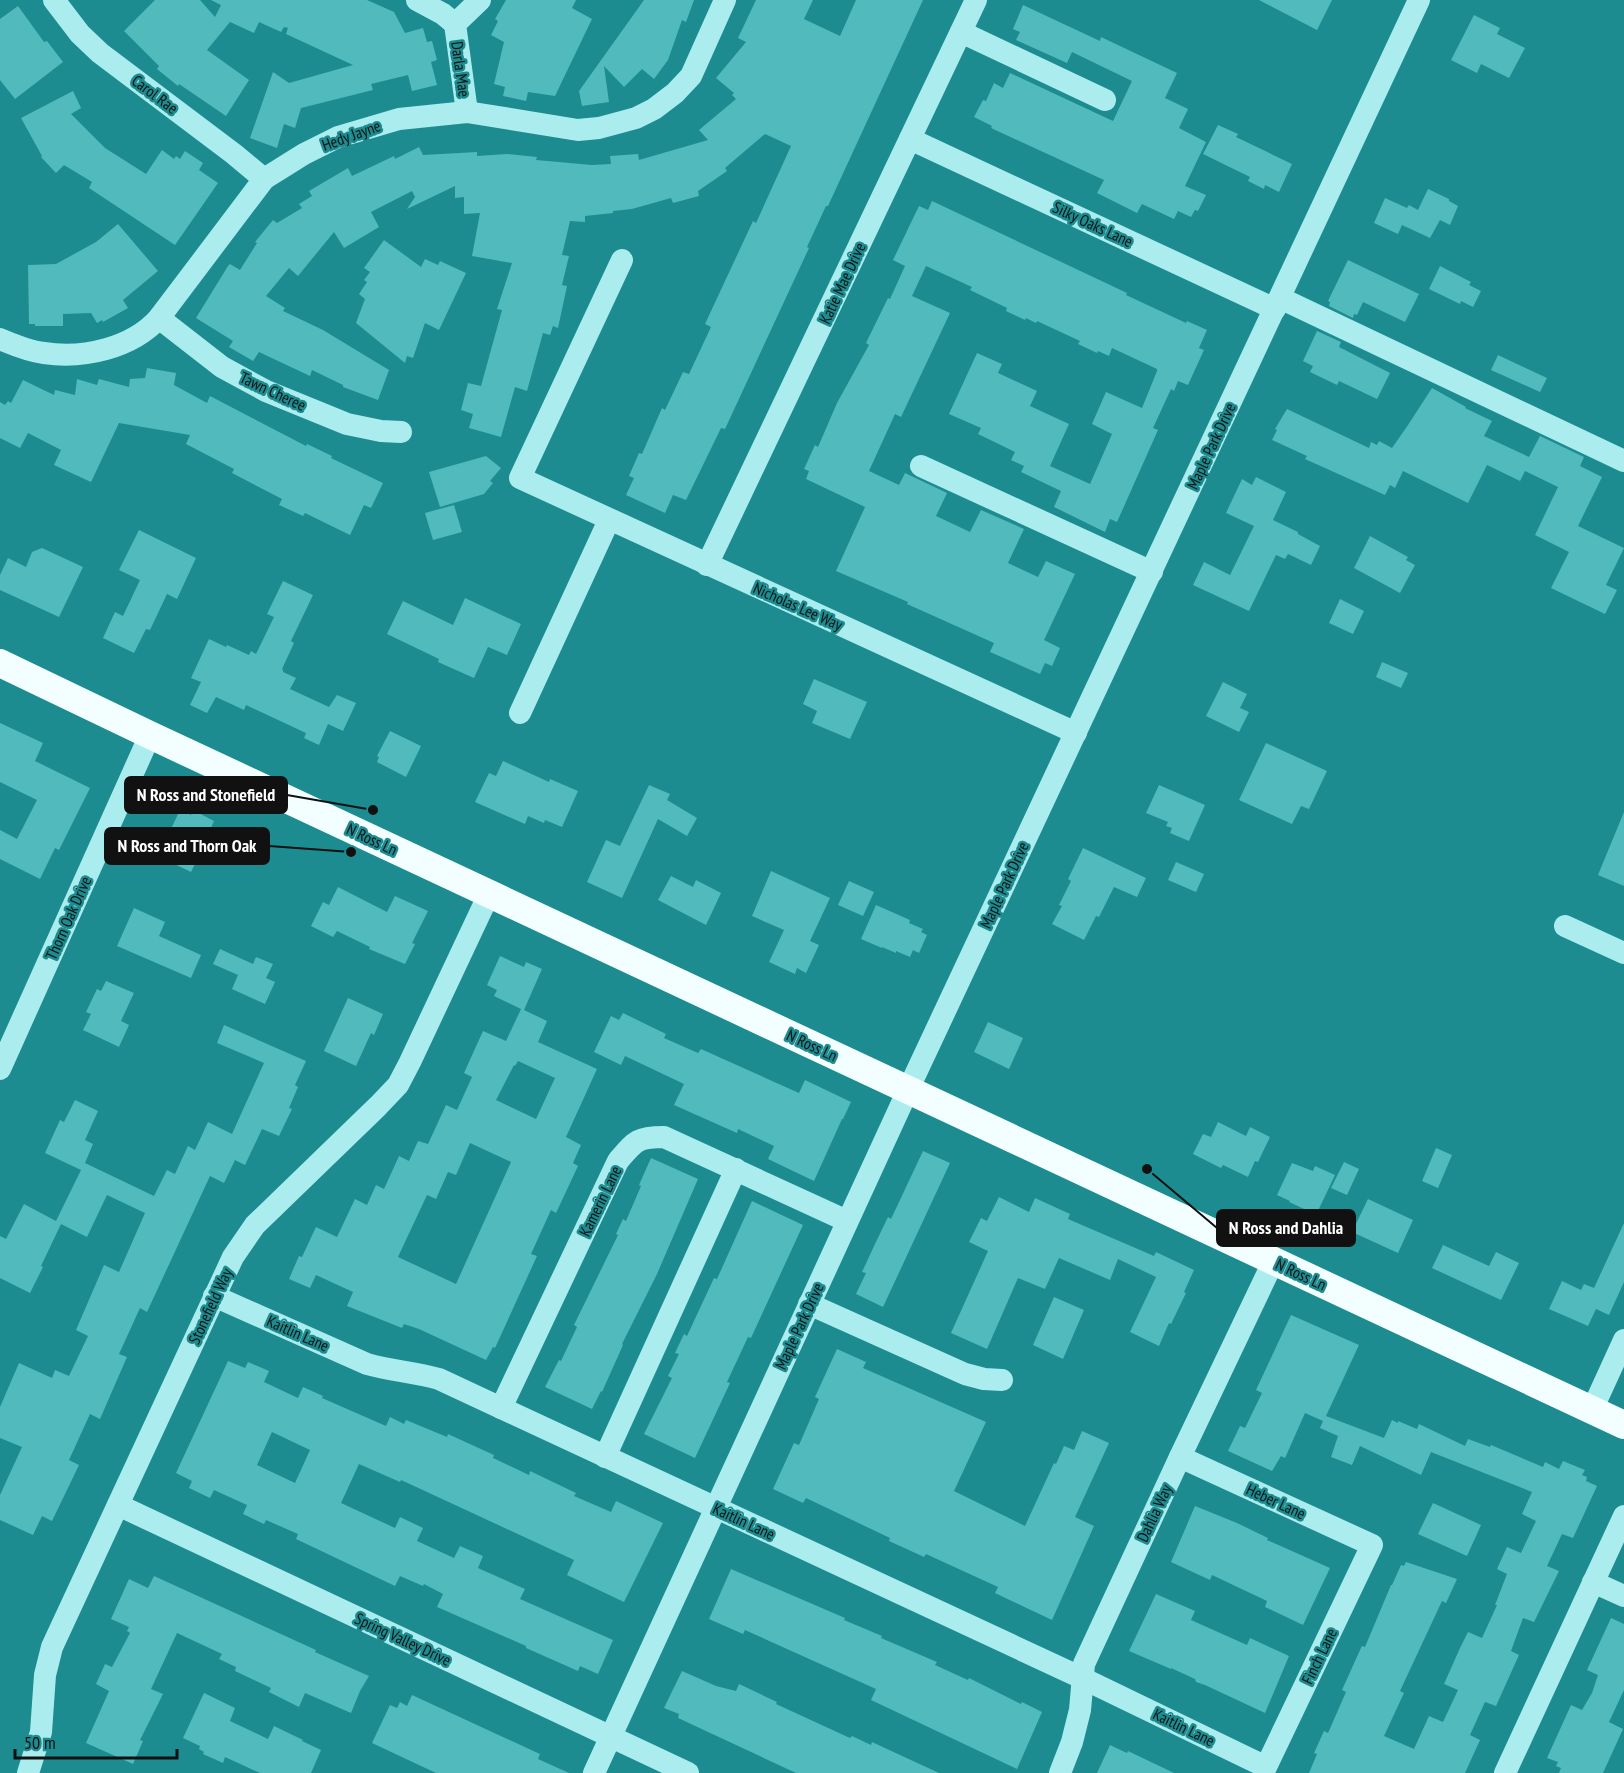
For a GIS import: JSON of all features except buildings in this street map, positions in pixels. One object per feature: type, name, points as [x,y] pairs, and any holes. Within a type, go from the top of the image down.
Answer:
[{"type":"main road","name":"N Ross Ln","points":[[0,663],[1624,1425]]},
{"type":"street","name":"Carol Rae","points":[[54,0],[80,34],[100,53],[264,179]]},
{"type":"street","points":[[417,0],[443,14],[455,24]]},
{"type":"street","name":"Darla Mae","points":[[467,112],[455,24],[480,0]]},
{"type":"street","name":"Hedy Jayne","points":[[0,339],[43,353],[63,355],[90,352],[135,338],[149,329],[159,318],[264,179],[304,154],[338,137],[399,119],[467,112],[578,130],[598,128],[636,118],[654,109],[675,93],[691,76],[725,0]]},
{"type":"street","name":"Katie Mae Drive","points":[[707,565],[976,0]]},
{"type":"street","name":"Maple Park Drive","points":[[594,1773],[847,1221],[1419,0]]},
{"type":"street","points":[[961,32],[1105,100]]},
{"type":"street","name":"Silky Oaks Lane","points":[[910,139],[1624,461]]},
{"type":"street","name":"Nicholas Lee Way","points":[[621,260],[520,478],[1076,733]]},
{"type":"street","name":"Tawn Cheree","points":[[159,318],[222,367],[266,391],[347,424],[381,431],[401,432]]},
{"type":"street","points":[[921,466],[1152,572]]},
{"type":"street","points":[[520,713],[609,520]]},
{"type":"street","name":"Thorn Oak Drive","points":[[0,1069],[150,735]]},
{"type":"street","name":"Stonefield Way","points":[[28,1773],[41,1732],[45,1675],[52,1647],[233,1257],[255,1225],[398,1085],[411,1062],[489,894]]},
{"type":"street","points":[[1565,926],[1624,953]]},
{"type":"street","name":"Kamerin Lane","points":[[501,1408],[618,1161],[632,1145],[645,1137],[664,1137],[847,1221]]},
{"type":"street","points":[[605,1456],[736,1169]]},
{"type":"street","name":"Dahlia Way","points":[[1060,1773],[1072,1742],[1080,1710],[1084,1664],[1273,1262]]},
{"type":"street","name":"Kaitlin Lane","points":[[214,1296],[367,1364],[439,1379],[1083,1678],[1266,1767]]},
{"type":"street","points":[[810,1304],[965,1374],[984,1379],[1002,1380]]},
{"type":"street","points":[[1592,1410],[1624,1340]]},
{"type":"street","name":"Heber Lane","points":[[1180,1456],[1372,1545]]},
{"type":"street","name":"Spring Valley Drive","points":[[118,1505],[688,1773]]},
{"type":"street","points":[[1505,1773],[1624,1516]]},
{"type":"street","name":"Finch Lane","points":[[1266,1767],[1372,1545]]},
{"type":"street","points":[[1593,1582],[1624,1596]]},
{"type":"place","name":"N Ross and Stonefield","points":[[373,810]]},
{"type":"place","name":"N Ross and Thorn Oak","points":[[351,852]]},
{"type":"place","name":"N Ross and Dahlia","points":[[1147,1169]]}]
